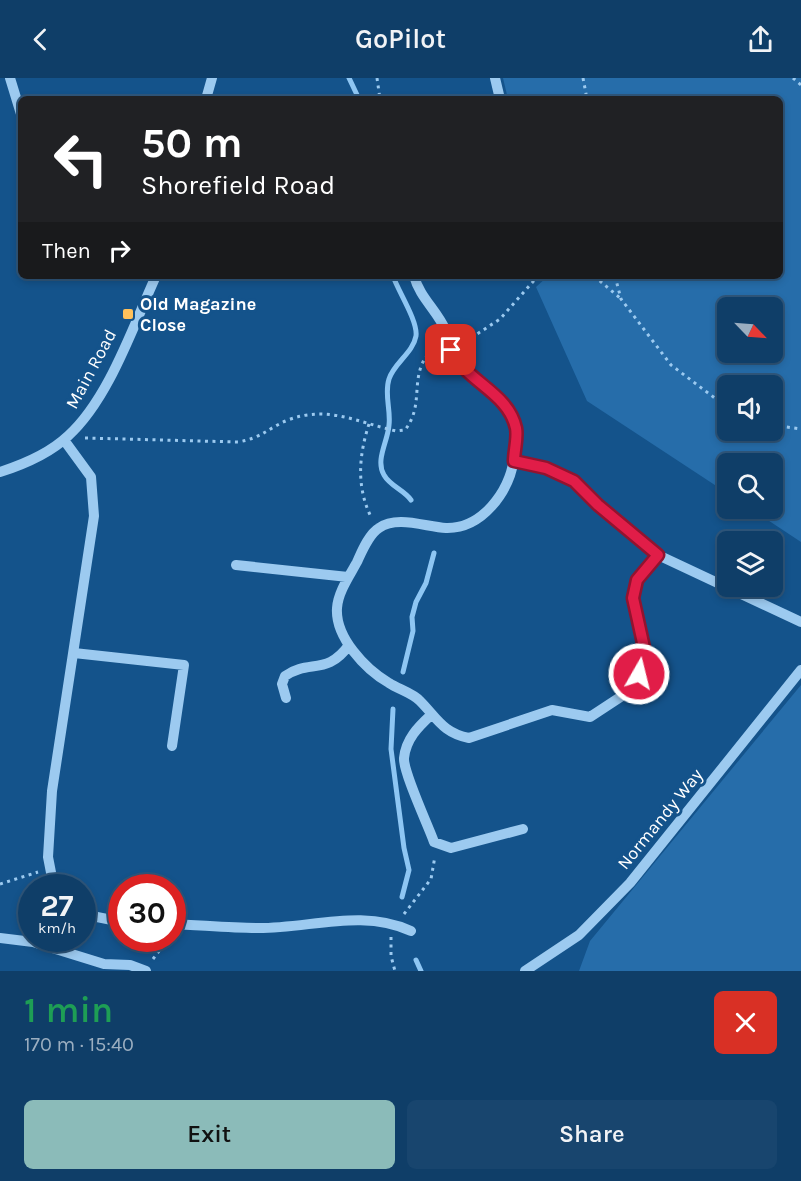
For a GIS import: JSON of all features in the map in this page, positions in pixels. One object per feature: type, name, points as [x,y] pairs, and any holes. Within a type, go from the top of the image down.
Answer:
[{"type":"street","points":[[10,78],[18,104]]},
{"type":"street","points":[[207,96],[212,78]]},
{"type":"street","points":[[495,78],[499,96]]},
{"type":"street","name":"Main Road","points":[[0,472],[31,462],[66,439],[80,424],[104,387],[155,279]]},
{"type":"street","points":[[415,279],[420,293],[446,330],[451,350],[465,371],[508,409],[516,430],[514,461],[503,492],[491,508],[471,523],[449,528],[394,522],[378,528],[348,577],[337,608],[354,655],[382,680],[419,699],[441,727],[455,735],[469,738],[552,710],[590,717],[626,694],[639,674],[645,652],[633,598],[637,580],[658,555]]},
{"type":"street","points":[[49,872],[48,838],[52,791],[93,530],[94,501],[91,477],[66,439]]},
{"type":"street","points":[[514,461],[546,468],[574,481],[598,505],[658,555],[801,622]]},
{"type":"street","points":[[236,565],[348,577]]},
{"type":"street","points":[[286,698],[282,692],[285,676],[300,669],[332,663],[349,645]]},
{"type":"street","points":[[74,652],[184,666],[172,746]]},
{"type":"street","name":"Normandy Way","points":[[525,971],[579,935],[630,883],[801,670]]},
{"type":"street","points":[[431,715],[416,728],[408,742],[404,760],[434,842],[451,848],[523,829]]},
{"type":"street","points":[[186,925],[256,928],[360,919],[394,924],[411,931]]},
{"type":"street","points":[[0,938],[33,942],[102,967],[130,965],[148,968]]},
{"type":"path","points":[[377,78],[380,96]]},
{"type":"path","points":[[583,78],[586,96]]},
{"type":"path","points":[[793,78],[801,85]]},
{"type":"path","points":[[66,439],[238,442],[257,438],[287,420],[321,412],[396,431],[405,429],[415,417],[418,403],[417,372],[428,354],[451,350],[500,319],[535,279]]},
{"type":"path","points":[[598,279],[621,298],[676,370],[717,400]]},
{"type":"path","points":[[616,279],[621,298]]},
{"type":"path","points":[[369,424],[361,455],[360,473],[366,506],[378,528]]},
{"type":"path","points":[[783,427],[801,429]]},
{"type":"path","points":[[395,971],[390,944],[394,924],[422,894],[431,879],[435,865],[434,842]]},
{"type":"path","points":[[0,884],[27,874],[49,872]]},
{"type":"path","points":[[148,968],[159,952]]},
{"type":"shaded area","points":[[503,78],[801,78],[801,542],[766,519],[783,519],[783,453],[717,453],[717,486],[587,401],[536,287],[545,279],[783,279],[783,96],[507,96]]},
{"type":"shaded area","points":[[801,685],[801,971],[579,971],[590,941]]},
{"type":"waterway","points":[[349,78],[358,96]]},
{"type":"waterway","points":[[394,279],[411,314],[416,336],[411,348],[391,373],[389,379],[387,390],[389,425],[381,463],[387,479],[411,500]]},
{"type":"waterway","points":[[403,672],[413,631],[412,617],[416,602],[426,583],[434,553]]},
{"type":"waterway","points":[[393,709],[391,749],[409,870],[402,897]]},
{"type":"waterway","points":[[416,960],[421,971]]},
{"type":"place","name":"Old Magazine Close","points":[[128,314]]},
{"type":"route","points":[[451,350],[465,371],[492,392],[508,409],[516,430],[514,461],[546,468],[574,481],[598,505],[658,555],[637,580],[633,598],[645,652],[639,674]]}]
